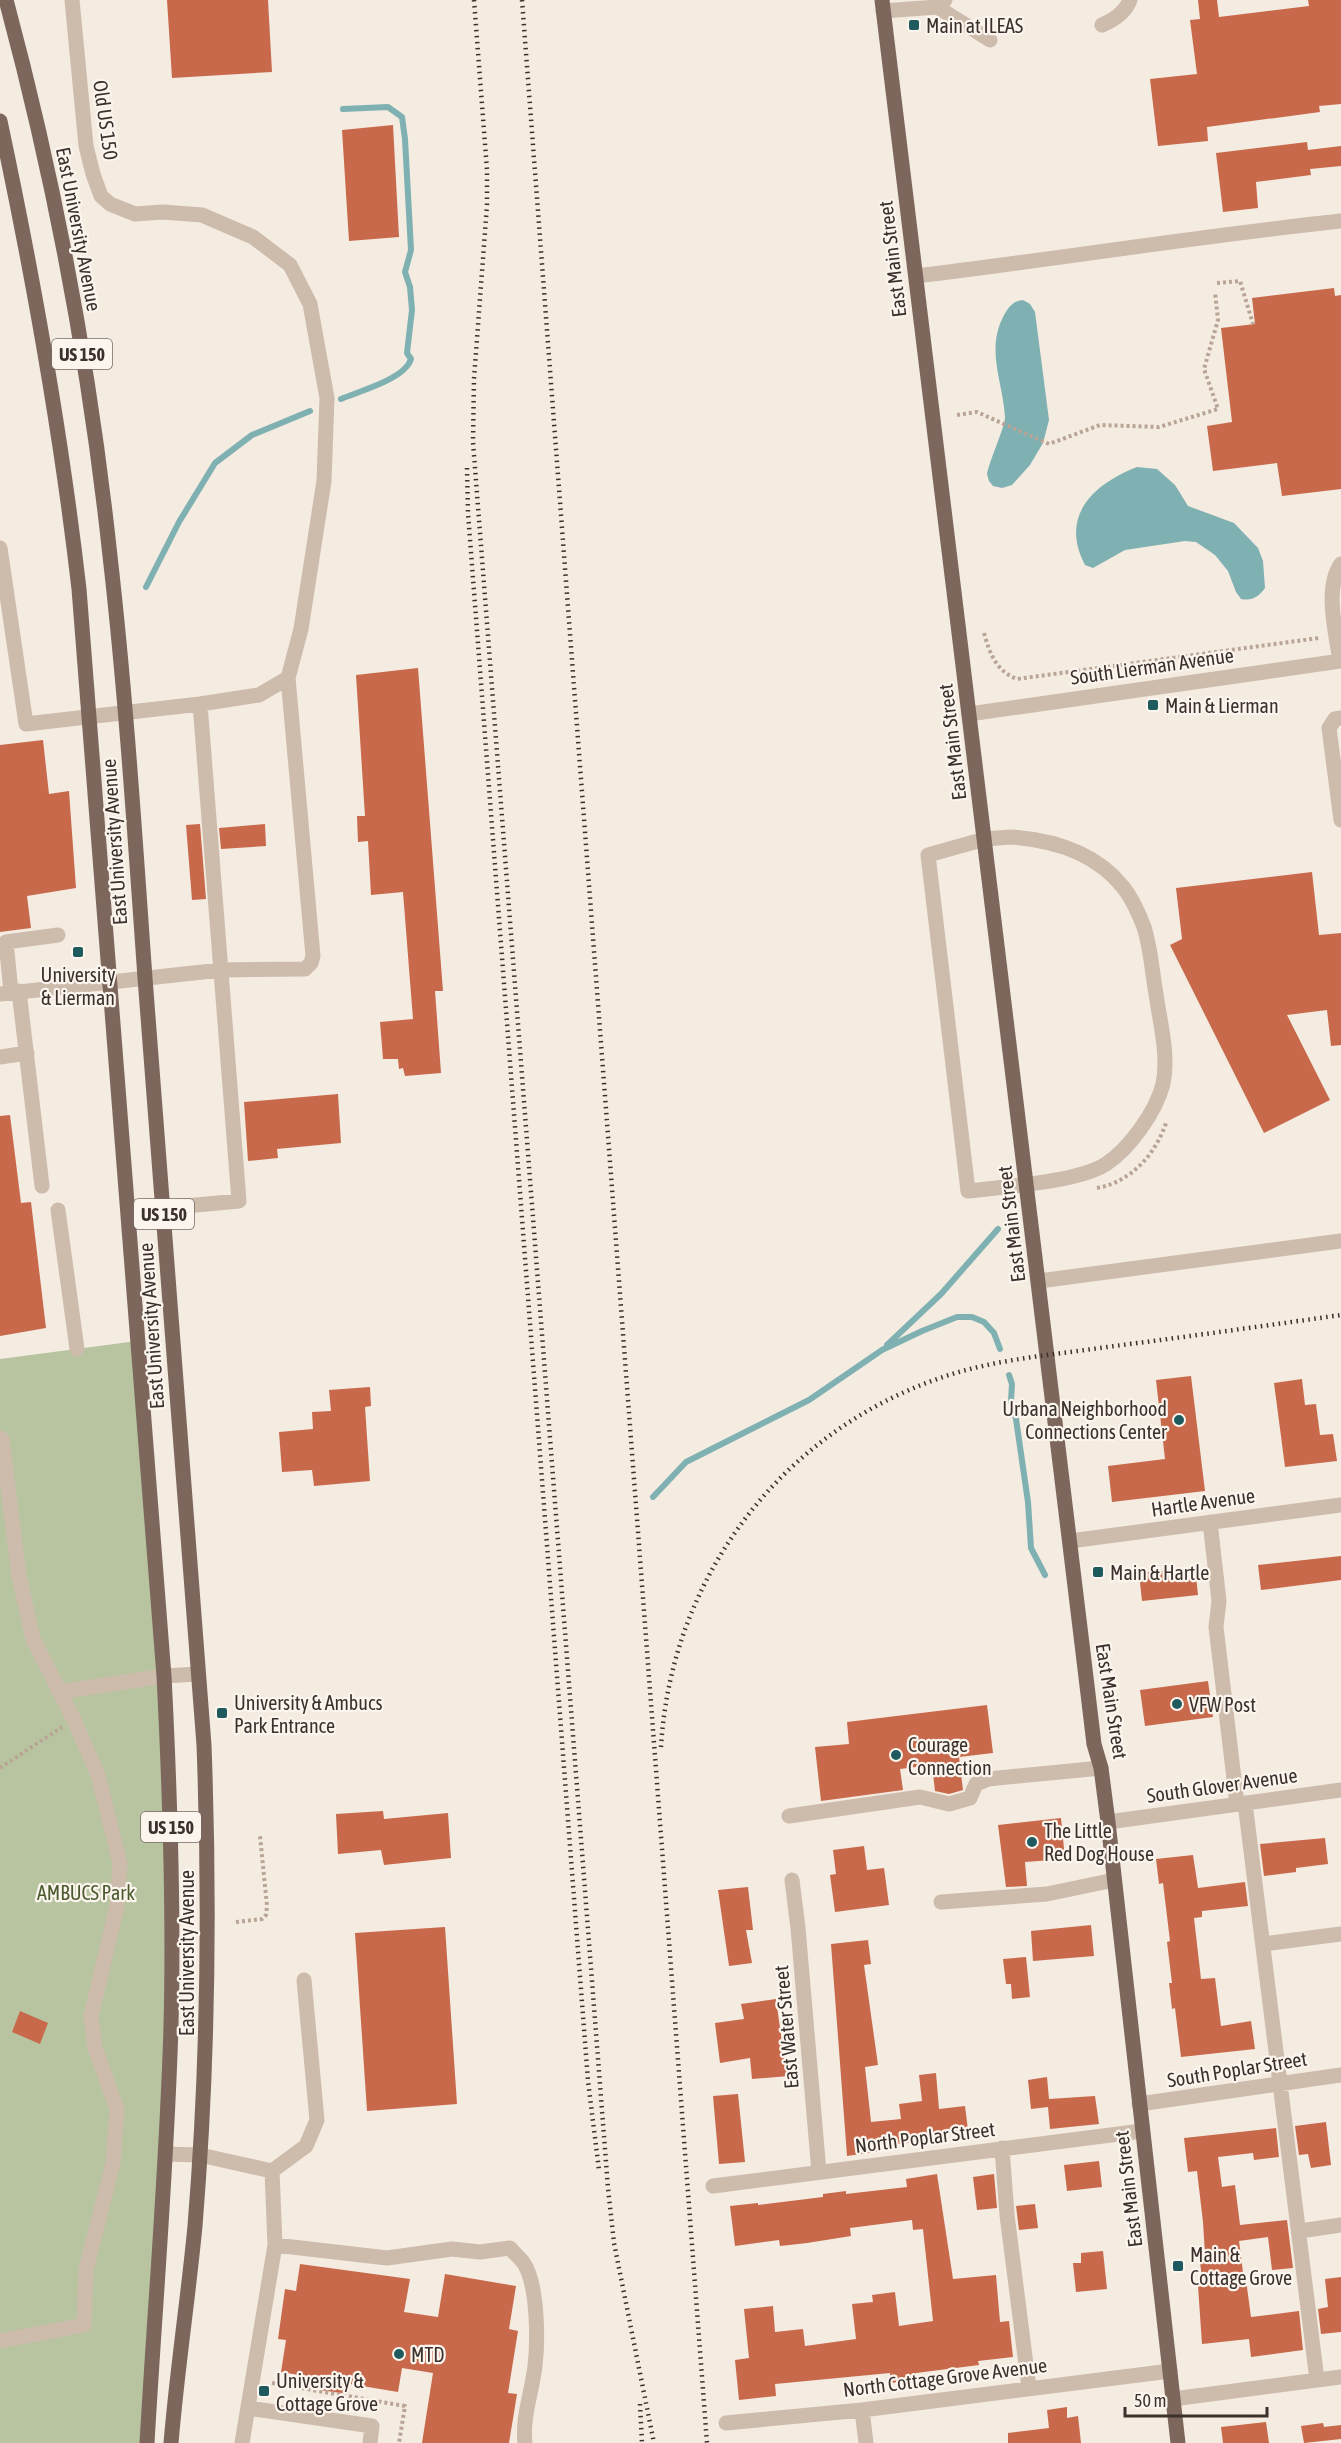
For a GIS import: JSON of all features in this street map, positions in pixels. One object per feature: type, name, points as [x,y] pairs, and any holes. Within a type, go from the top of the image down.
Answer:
[{"type":"main road","name":"East University Avenue","points":[[6,0],[42,147],[76,323],[96,440],[110,554],[164,1208],[204,1745],[208,1846],[206,2050],[195,2228],[171,2443]]},
{"type":"main road","name":"East Main Street","points":[[882,5],[1094,1744],[1101,1768],[1108,1822],[1178,2443]]},
{"type":"main road","name":"East University Avenue","points":[[0,122],[30,260],[62,457],[79,589],[164,1676],[170,1803],[171,2026],[147,2443]]},
{"type":"street","name":"Old US 150","points":[[72,0],[86,146],[101,196],[110,204],[135,214],[163,212],[202,215],[253,237],[290,265],[310,304],[327,398],[324,481],[302,629],[288,678]]},
{"type":"street","points":[[1102,25],[1113,21],[1130,0]]},
{"type":"street","points":[[882,5],[941,3],[990,40]]},
{"type":"street","points":[[916,276],[1253,230],[1341,221]]},
{"type":"street","points":[[0,548],[7,643],[26,724],[125,714],[259,695],[288,678],[313,956],[311,963],[305,969],[221,970],[10,992]]},
{"type":"street","points":[[1340,661],[1332,608],[1334,573],[1341,564]]},
{"type":"street","name":"South Lierman Avenue","points":[[969,714],[1340,661]]},
{"type":"street","points":[[164,1208],[239,1201],[200,704]]},
{"type":"street","points":[[1341,718],[1335,719],[1329,728],[1341,820]]},
{"type":"street","points":[[1011,837],[1066,847],[1108,872],[1124,888],[1144,928],[1151,958],[1165,1059],[1163,1085],[1152,1110],[1137,1133],[1105,1165],[1084,1173],[1027,1184],[968,1191],[928,855],[985,840],[1011,837]]},
{"type":"street","points":[[42,1186],[27,1053],[10,992],[6,942],[58,935]]},
{"type":"street","points":[[0,1057],[27,1053]]},
{"type":"street","points":[[58,1210],[77,1349]]},
{"type":"street","points":[[1039,1281],[1341,1241]]},
{"type":"street","points":[[0,1438],[3,1476],[19,1576],[33,1639],[74,1720],[98,1775],[120,1863],[117,1906],[91,2016],[95,2048],[117,2109],[113,2163],[86,2270],[84,2325],[0,2341]]},
{"type":"street","name":"Hartle Avenue","points":[[1070,1541],[1341,1504]]},
{"type":"street","points":[[1210,1522],[1219,1601],[1215,1628],[1263,1944],[1317,2380]]},
{"type":"street","points":[[59,1692],[164,1676],[198,1674]]},
{"type":"street","points":[[789,1816],[920,1797],[949,1804],[969,1798],[976,1784],[988,1779],[1101,1768]]},
{"type":"street","name":"South Glover Avenue","points":[[1108,1822],[1341,1790]]},
{"type":"street","name":"East Water Street","points":[[792,1880],[819,2172]]},
{"type":"street","points":[[941,1902],[1047,1894],[1114,1880]]},
{"type":"street","points":[[1263,1944],[1341,1934]]},
{"type":"street","points":[[165,2154],[200,2155],[272,2171],[306,2146],[316,2120],[304,1980]]},
{"type":"street","name":"South Poplar Street","points":[[1139,2104],[1341,2074]]},
{"type":"street","name":"North Poplar Street","points":[[713,2186],[1142,2131]]},
{"type":"street","points":[[1002,2148],[1008,2226],[1029,2388]]},
{"type":"street","points":[[242,2443],[275,2245],[272,2171]]},
{"type":"street","points":[[1300,2231],[1341,2225]]},
{"type":"street","points":[[275,2245],[387,2258],[452,2249],[480,2252],[510,2248],[524,2263],[532,2289],[535,2312],[535,2365],[524,2432],[525,2443]]},
{"type":"street","name":"North Cottage Grove Avenue","points":[[726,2423],[862,2410],[1170,2371]]},
{"type":"street","points":[[1173,2399],[1341,2376]]},
{"type":"street","points":[[248,2408],[372,2426],[370,2443]]},
{"type":"street","points":[[862,2410],[866,2443]]},
{"type":"path","points":[[1217,283],[1240,280],[1253,324]]},
{"type":"path","points":[[957,415],[977,412],[1049,444],[1100,425],[1158,427],[1218,409],[1204,369],[1218,320],[1215,292]]},
{"type":"path","points":[[1107,417],[1108,425]]},
{"type":"path","points":[[984,633],[996,669],[1017,679],[1319,638]]},
{"type":"path","points":[[1092,1189],[1111,1186],[1138,1170],[1162,1134],[1169,1114]]},
{"type":"path","points":[[0,1768],[74,1720]]},
{"type":"path","points":[[236,1922],[262,1919],[266,1915],[260,1836]]},
{"type":"path","points":[[272,2383],[405,2406],[399,2443]]},
{"type":"green space","name":"AMBUCS Park","points":[[137,1341],[172,1918],[147,2443],[0,2443],[0,1359]]},
{"type":"water","points":[[1023,300],[1030,304],[1035,312],[1049,420],[1043,443],[1030,465],[1012,485],[1002,488],[993,486],[987,474],[1005,417],[997,367],[996,342],[1003,317],[1013,303]]},
{"type":"water","points":[[1137,467],[1157,469],[1175,485],[1188,506],[1234,523],[1258,548],[1263,561],[1265,588],[1260,594],[1252,599],[1241,599],[1228,571],[1215,555],[1196,542],[1185,541],[1125,550],[1093,568],[1085,565],[1078,547],[1076,531],[1085,504],[1107,482]]},
{"type":"building","points":[[167,0],[268,0],[272,72],[172,78]]},
{"type":"building","points":[[1198,0],[1217,0],[1219,17],[1309,6],[1308,0],[1341,0],[1341,104],[1319,106],[1320,112],[1207,127],[1208,141],[1158,146],[1150,79],[1197,74],[1190,20],[1200,19]]},
{"type":"building","points":[[393,125],[399,237],[349,241],[342,130]]},
{"type":"building","points":[[1307,142],[1308,150],[1341,146],[1341,166],[1310,169],[1311,175],[1256,182],[1258,208],[1223,212],[1216,153]]},
{"type":"building","points":[[1334,288],[1335,296],[1341,295],[1341,489],[1282,496],[1277,463],[1213,471],[1207,426],[1232,422],[1221,328],[1255,324],[1252,298]]},
{"type":"building","points":[[418,668],[443,991],[435,991],[441,1073],[405,1076],[403,1068],[399,1069],[398,1059],[383,1059],[380,1022],[413,1019],[403,892],[371,895],[368,841],[358,842],[357,816],[365,816],[356,675]]},
{"type":"building","points":[[43,740],[49,794],[69,791],[76,888],[27,896],[31,928],[0,932],[0,745]]},
{"type":"building","points":[[200,824],[206,899],[192,900],[186,825]]},
{"type":"building","points":[[265,824],[266,846],[221,849],[219,828]]},
{"type":"building","points":[[1312,872],[1319,935],[1341,933],[1341,1045],[1331,1046],[1327,1010],[1287,1015],[1330,1100],[1264,1133],[1170,945],[1182,939],[1176,888]]},
{"type":"building","points":[[338,1094],[341,1143],[277,1149],[278,1158],[248,1161],[244,1102]]},
{"type":"building","points":[[10,1115],[21,1203],[31,1202],[46,1328],[0,1336],[0,1116]]},
{"type":"building","name":"Urbana Neighborhood Connections Center","points":[[1191,1376],[1205,1491],[1112,1502],[1108,1466],[1165,1459],[1156,1380]]},
{"type":"building","points":[[1302,1379],[1305,1405],[1316,1404],[1320,1435],[1333,1434],[1337,1461],[1285,1467],[1274,1383]]},
{"type":"building","points":[[370,1387],[371,1406],[365,1407],[370,1481],[314,1486],[312,1470],[282,1472],[279,1432],[313,1429],[312,1412],[331,1411],[329,1390]]},
{"type":"building","points":[[1341,1556],[1341,1580],[1261,1590],[1258,1565]]},
{"type":"building","points":[[1195,1567],[1198,1595],[1142,1601],[1139,1573]]},
{"type":"building","name":"VFW Post","points":[[1208,1681],[1213,1717],[1145,1726],[1140,1690]]},
{"type":"building","name":"Courage Connection","points":[[987,1705],[993,1753],[959,1757],[963,1790],[949,1794],[935,1791],[932,1765],[900,1769],[903,1790],[821,1801],[815,1747],[849,1744],[847,1722]]},
{"type":"building","points":[[383,1811],[384,1819],[448,1813],[451,1858],[384,1865],[381,1850],[338,1854],[336,1814]]},
{"type":"building","name":"The Little Red Dog House","points":[[1061,1818],[1065,1859],[1025,1862],[1027,1886],[1006,1887],[998,1825]]},
{"type":"building","points":[[1325,1838],[1328,1864],[1296,1868],[1296,1872],[1264,1876],[1260,1844]]},
{"type":"building","points":[[864,1846],[867,1870],[884,1868],[889,1905],[835,1912],[830,1875],[836,1874],[833,1850]]},
{"type":"building","points":[[1193,1855],[1198,1888],[1245,1882],[1248,1906],[1202,1911],[1202,1917],[1194,1918],[1201,1979],[1215,1978],[1221,2026],[1251,2021],[1255,2049],[1181,2057],[1175,2008],[1172,2009],[1169,1983],[1172,1983],[1167,1942],[1170,1941],[1163,1883],[1159,1884],[1156,1859]]},
{"type":"building","points":[[748,1887],[753,1930],[746,1930],[752,1963],[729,1966],[718,1890]]},
{"type":"building","points":[[1091,1925],[1094,1956],[1033,1961],[1031,1931]]},
{"type":"building","points":[[445,1927],[457,2104],[367,2111],[355,1933]]},
{"type":"building","points":[[868,1940],[871,1964],[864,1965],[878,2065],[865,2067],[871,2122],[901,2119],[899,2104],[922,2101],[919,2075],[936,2073],[939,2109],[965,2106],[968,2130],[923,2136],[924,2141],[882,2146],[882,2151],[847,2156],[831,1944]]},
{"type":"building","points":[[1026,1957],[1030,1997],[1012,1999],[1011,1984],[1006,1984],[1003,1959]]},
{"type":"building","points":[[776,1999],[789,2076],[752,2079],[750,2058],[720,2063],[715,2023],[744,2019],[741,2004]]},
{"type":"building","points":[[20,2011],[48,2023],[40,2044],[12,2032]]},
{"type":"building","points":[[1047,2077],[1049,2099],[1095,2096],[1099,2124],[1050,2129],[1048,2107],[1031,2109],[1028,2080]]},
{"type":"building","points":[[738,2094],[745,2162],[719,2164],[713,2096]]},
{"type":"building","points":[[1326,2122],[1331,2165],[1311,2168],[1308,2154],[1299,2155],[1295,2126]]},
{"type":"building","points":[[1276,2128],[1279,2157],[1254,2160],[1253,2153],[1218,2157],[1222,2187],[1235,2185],[1240,2225],[1287,2220],[1293,2268],[1272,2270],[1268,2237],[1239,2241],[1251,2317],[1299,2311],[1303,2350],[1251,2357],[1249,2339],[1202,2344],[1198,2286],[1203,2285],[1199,2255],[1205,2254],[1203,2222],[1197,2171],[1188,2172],[1184,2138]]},
{"type":"building","points":[[1099,2161],[1102,2187],[1067,2191],[1064,2165]]},
{"type":"building","points":[[937,2174],[953,2279],[996,2275],[1000,2322],[1009,2321],[1013,2357],[978,2361],[979,2365],[916,2373],[916,2380],[891,2383],[890,2373],[775,2384],[776,2396],[739,2400],[735,2360],[749,2358],[744,2309],[773,2306],[775,2332],[803,2329],[805,2346],[856,2339],[852,2304],[873,2302],[872,2295],[895,2292],[899,2326],[933,2321],[923,2229],[913,2230],[912,2220],[850,2228],[851,2236],[807,2243],[780,2246],[779,2240],[735,2246],[730,2206],[823,2197],[823,2194],[846,2191],[846,2194],[907,2187],[906,2179]]},
{"type":"building","points":[[994,2174],[997,2208],[977,2210],[973,2177]]},
{"type":"building","points":[[1035,2204],[1038,2228],[1019,2230],[1016,2206]]},
{"type":"building","points":[[1103,2251],[1107,2289],[1076,2292],[1073,2263],[1081,2263],[1081,2253]]},
{"type":"building","name":"MTD","points":[[300,2264],[410,2279],[404,2312],[438,2317],[445,2274],[516,2286],[509,2329],[518,2331],[508,2393],[517,2394],[509,2443],[422,2443],[433,2373],[402,2368],[398,2392],[350,2384],[348,2394],[320,2390],[322,2379],[281,2372],[286,2340],[278,2339],[285,2289],[296,2291]]},
{"type":"building","points":[[1341,2277],[1341,2332],[1321,2334],[1318,2309],[1328,2307],[1325,2279]]},
{"type":"building","points":[[1067,2407],[1067,2418],[1078,2416],[1081,2443],[1008,2443],[1008,2433],[1049,2428],[1047,2410]]},
{"type":"building","points":[[1266,2422],[1269,2443],[1223,2443],[1221,2427]]},
{"type":"building","points":[[1323,2423],[1324,2427],[1341,2425],[1341,2439],[1304,2443],[1301,2426]]},
{"type":"waterway","points":[[341,399],[381,384],[407,366],[411,359],[407,353],[412,310],[410,287],[405,272],[411,250],[402,117],[388,107],[343,109]]},
{"type":"waterway","points":[[146,587],[179,522],[215,463],[252,435],[310,411]]},
{"type":"waterway","points":[[887,1345],[941,1294],[998,1229]]},
{"type":"waterway","points":[[653,1497],[686,1462],[809,1400],[882,1350],[922,1331],[957,1317],[972,1317],[984,1322],[994,1333],[1000,1349]]},
{"type":"waterway","points":[[1009,1375],[1012,1384],[1011,1401],[1016,1419],[1028,1502],[1031,1548],[1045,1575]]},
{"type":"railway","points":[[474,0],[487,170],[487,205],[474,379],[473,442],[608,2188],[614,2243],[654,2443]]},
{"type":"railway","points":[[522,0],[707,2443]]},
{"type":"railway","points":[[467,468],[468,513],[588,2081],[599,2170]]},
{"type":"railway","points":[[661,1747],[669,1685],[686,1625],[712,1570],[745,1519],[785,1473],[832,1434],[885,1401],[943,1377],[983,1366],[1045,1355],[1341,1315]]},
{"type":"railway","points":[[640,2404],[642,2443]]},
{"type":"place","name":"Main at ILEAS","points":[[914,25]]},
{"type":"place","name":"Main & Lierman","points":[[1153,705]]},
{"type":"place","name":"University & Lierman","points":[[78,952]]},
{"type":"place","name":"Urbana Neighborhood Connections Center","points":[[1179,1420]]},
{"type":"place","name":"Main & Hartle","points":[[1098,1572]]},
{"type":"place","name":"VFW Post","points":[[1177,1704]]},
{"type":"place","name":"University & Ambucs Park Entrance","points":[[222,1713]]},
{"type":"place","name":"Courage Connection","points":[[896,1755]]},
{"type":"place","name":"The Little Red Dog House","points":[[1032,1842]]},
{"type":"place","name":"Main & Cottage Grove","points":[[1178,2266]]},
{"type":"place","name":"MTD","points":[[399,2354]]},
{"type":"place","name":"University & Cottage Grove","points":[[264,2391]]}]
